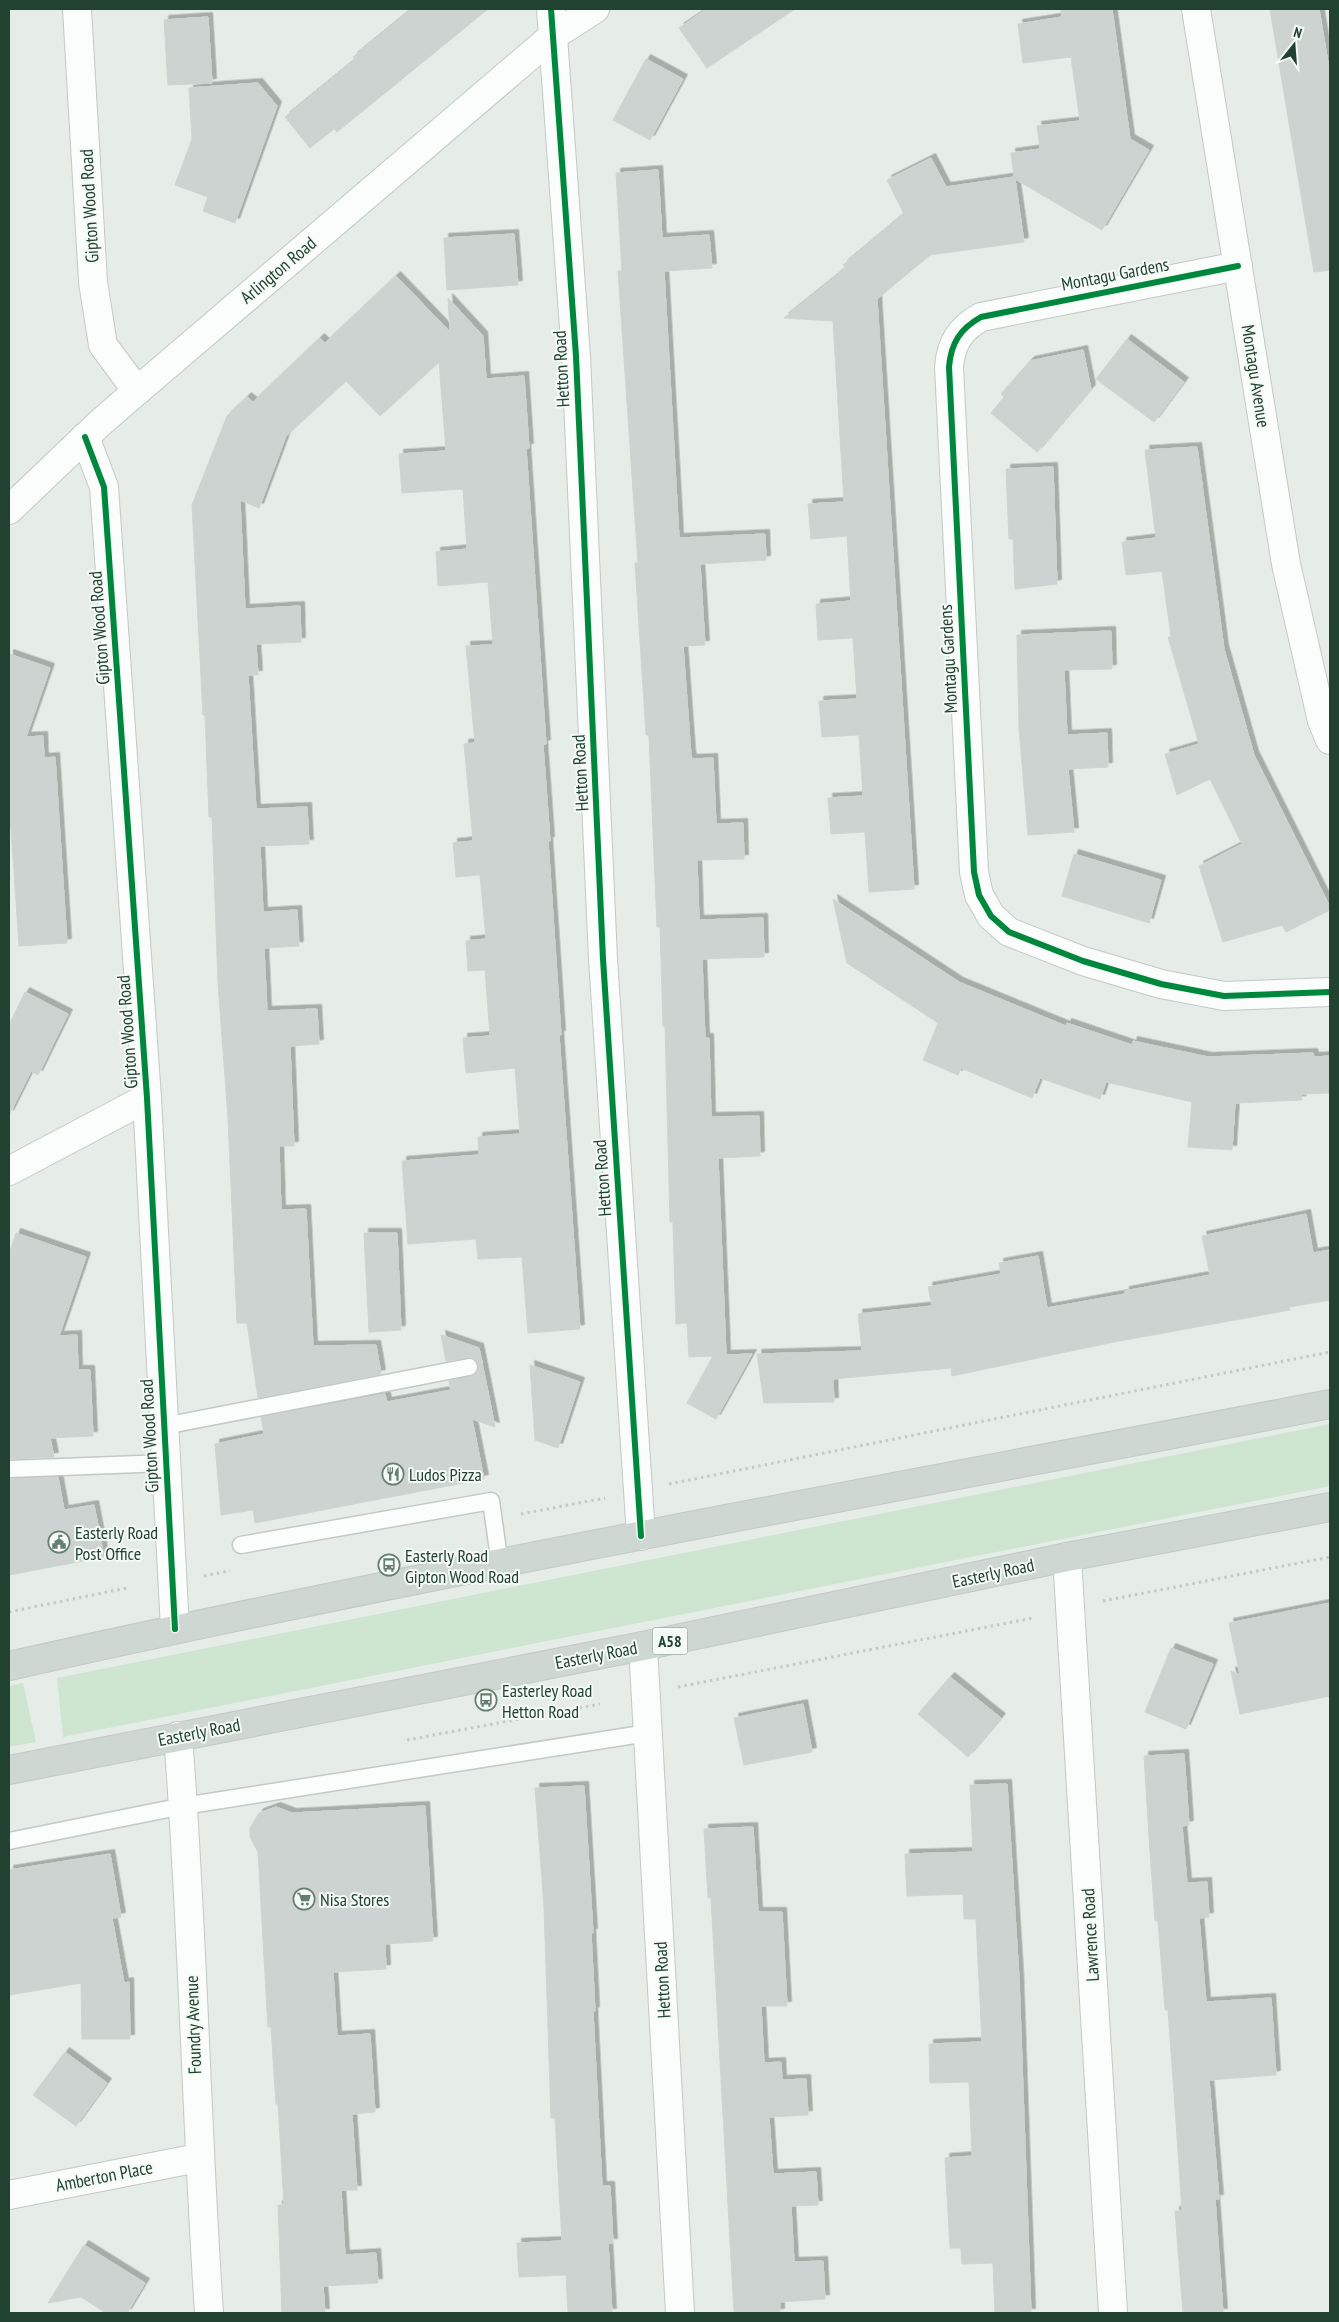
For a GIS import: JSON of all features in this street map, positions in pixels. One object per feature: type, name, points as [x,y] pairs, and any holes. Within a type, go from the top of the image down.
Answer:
[{"type":"main road","points":[[9,1666],[175,1629],[641,1536],[1330,1404]]},
{"type":"main road","name":"Easterly Road","points":[[9,1770],[643,1646],[1068,1557],[1330,1507]]},
{"type":"street","name":"Gipton Wood Road","points":[[77,9],[93,282],[100,327],[103,345],[137,391]]},
{"type":"street","name":"Hetton Road","points":[[551,9],[576,356],[603,959],[641,1536]]},
{"type":"street","name":"Arlington Road","points":[[9,510],[85,437],[137,391],[553,36],[595,9]]},
{"type":"street","name":"Montagu Avenue","points":[[1196,9],[1286,564],[1322,721],[1330,740]]},
{"type":"street","name":"Montagu Gardens","points":[[1238,266],[981,317],[967,325],[957,337],[950,351],[948,367],[974,872],[979,895],[991,916],[1009,932],[1083,961],[1161,984],[1224,996],[1330,992]]},
{"type":"street","name":"Gipton Wood Road","points":[[85,437],[104,487],[147,1098],[175,1629]]},
{"type":"street","points":[[9,1171],[147,1098]]},
{"type":"street","name":"Lawrence Road","points":[[1068,1557],[1113,2313]]},
{"type":"street","name":"Hetton Road","points":[[643,1646],[680,2313]]},
{"type":"street","name":"Foundry Avenue","points":[[178,1736],[183,1806],[198,2158],[208,2313]]},
{"type":"street","name":"Amberton Place","points":[[9,2195],[198,2158]]},
{"type":"lane","points":[[164,1426],[469,1367]]},
{"type":"lane","points":[[9,1469],[166,1462]]},
{"type":"lane","points":[[241,1545],[491,1501],[500,1565]]},
{"type":"lane","points":[[9,1841],[183,1806],[648,1733]]},
{"type":"path","points":[[664,1486],[1330,1352]]},
{"type":"path","points":[[1098,1602],[1330,1556]]},
{"type":"path","points":[[9,1612],[127,1588]]},
{"type":"path","points":[[675,1688],[1033,1618]]},
{"type":"green space","points":[[1330,1424],[1330,1486],[63,1737],[57,1678]]},
{"type":"green space","points":[[23,1683],[36,1742],[9,1747],[9,1686]]},
{"type":"building","points":[[412,9],[488,9],[337,132],[334,129],[310,148],[285,117],[355,60],[353,57]]},
{"type":"building","points":[[707,9],[795,9],[707,68],[679,28]]},
{"type":"building","points":[[1061,9],[1112,9],[1130,139],[1149,150],[1102,230],[1015,179],[1024,242],[930,255],[877,299],[914,889],[869,892],[865,832],[831,834],[828,798],[863,796],[859,735],[822,737],[819,701],[857,699],[853,638],[818,640],[816,604],[851,601],[847,536],[811,539],[808,504],[844,502],[833,321],[784,318],[846,268],[843,265],[904,214],[887,180],[931,158],[946,187],[1014,177],[1011,153],[1040,149],[1037,126],[1080,121],[1071,57],[1023,63],[1018,24],[1062,17]]},
{"type":"building","points":[[1270,9],[1319,9],[1330,75],[1330,270],[1314,272]]},
{"type":"building","points":[[208,17],[212,83],[168,85],[164,20]]},
{"type":"building","points":[[646,59],[683,79],[650,140],[613,120]]},
{"type":"building","points":[[258,83],[277,106],[235,223],[203,211],[208,197],[175,185],[192,139],[189,88]]},
{"type":"building","points":[[658,170],[662,238],[709,235],[712,268],[664,271],[679,538],[765,534],[766,560],[700,564],[705,645],[683,646],[692,759],[713,758],[716,824],[743,823],[744,859],[697,860],[699,920],[763,918],[764,957],[702,959],[705,1038],[709,1038],[711,1117],[759,1116],[760,1156],[718,1158],[726,1355],[752,1354],[716,1419],[687,1403],[713,1356],[689,1357],[687,1323],[676,1324],[673,1222],[670,1222],[665,1026],[663,1026],[660,927],[657,927],[649,735],[646,735],[635,563],[638,563],[618,271],[622,271],[616,173]]},
{"type":"building","points":[[514,234],[518,285],[447,290],[444,238]]},
{"type":"building","points":[[396,276],[450,332],[448,298],[483,336],[486,379],[524,376],[529,448],[526,448],[546,744],[543,745],[561,1035],[559,1035],[580,1329],[528,1333],[522,1257],[478,1259],[476,1239],[408,1244],[402,1161],[479,1155],[478,1137],[520,1134],[515,1068],[466,1073],[463,1038],[490,1036],[485,970],[468,971],[466,941],[486,939],[480,875],[456,877],[453,843],[473,841],[464,744],[475,743],[466,646],[493,645],[488,582],[438,586],[436,552],[467,549],[463,489],[402,493],[399,454],[446,451],[439,362],[380,416],[346,381],[286,436],[259,508],[240,500],[245,609],[300,606],[301,642],[256,644],[258,675],[248,675],[256,809],[307,807],[309,844],[260,846],[263,912],[297,910],[299,946],[264,948],[267,1011],[317,1009],[319,1044],[290,1046],[294,1146],[279,1146],[281,1210],[306,1209],[313,1346],[376,1345],[381,1374],[258,1398],[247,1323],[237,1323],[228,1118],[218,983],[212,817],[209,817],[205,715],[203,715],[192,505],[227,416],[247,397],[253,402],[320,338],[325,343]]},
{"type":"building","points":[[1127,339],[1184,382],[1154,422],[1096,379]]},
{"type":"building","points":[[1083,350],[1091,389],[1037,452],[991,413],[1004,397],[1001,394],[1030,361]]},
{"type":"building","points":[[1197,447],[1224,649],[1254,755],[1330,907],[1330,910],[1286,932],[1282,925],[1223,942],[1199,866],[1242,844],[1210,779],[1177,795],[1165,754],[1199,744],[1168,637],[1171,637],[1162,571],[1126,575],[1122,542],[1156,538],[1145,450]]},
{"type":"building","points":[[1053,467],[1057,584],[1015,589],[1013,539],[1009,539],[1006,469]]},
{"type":"building","points":[[1111,631],[1112,669],[1064,670],[1067,735],[1107,733],[1108,767],[1068,769],[1074,832],[1028,835],[1019,727],[1017,635]]},
{"type":"building","points":[[9,654],[50,668],[26,737],[43,736],[44,758],[55,757],[67,943],[19,946],[11,828],[9,829]]},
{"type":"building","points":[[1074,854],[1161,880],[1149,923],[1062,896]]},
{"type":"building","points":[[833,899],[959,982],[1066,1026],[1067,1023],[1132,1045],[1133,1041],[1208,1057],[1313,1053],[1314,1057],[1330,1056],[1330,1093],[1301,1094],[1302,1100],[1235,1103],[1232,1150],[1188,1147],[1192,1102],[1106,1082],[1100,1099],[1040,1078],[1032,1098],[961,1068],[958,1075],[923,1060],[938,1023],[847,963]]},
{"type":"building","points":[[25,992],[68,1014],[38,1075],[31,1071],[9,1115],[9,1025]]},
{"type":"building","points":[[1306,1214],[1313,1253],[1330,1250],[1330,1300],[1289,1307],[1290,1310],[1114,1342],[952,1376],[951,1368],[833,1379],[834,1402],[764,1403],[757,1354],[862,1351],[858,1314],[932,1306],[928,1287],[1001,1274],[999,1263],[1038,1256],[1047,1308],[1125,1294],[1125,1291],[1210,1275],[1202,1236]]},
{"type":"building","points":[[16,1233],[86,1257],[59,1336],[77,1335],[78,1370],[90,1370],[93,1436],[50,1438],[54,1457],[9,1459],[9,1254]]},
{"type":"building","points":[[364,1233],[397,1233],[401,1330],[369,1332]]},
{"type":"building","points":[[441,1335],[479,1348],[495,1427],[472,1419],[484,1479],[255,1523],[253,1510],[221,1515],[215,1444],[264,1434],[261,1417],[385,1394],[387,1402],[451,1390],[449,1381],[475,1375],[479,1366],[472,1357],[446,1361]]},
{"type":"building","points":[[530,1365],[580,1382],[558,1448],[535,1440]]},
{"type":"building","points":[[58,1477],[64,1510],[94,1505],[104,1557],[9,1575],[9,1479]]},
{"type":"building","points":[[1330,1603],[1330,1696],[1240,1714],[1231,1671],[1240,1675],[1229,1623]]},
{"type":"building","points":[[1171,1648],[1213,1664],[1186,1729],[1145,1712]]},
{"type":"building","points":[[950,1677],[1001,1718],[968,1757],[918,1714]]},
{"type":"building","points":[[803,1704],[812,1752],[744,1765],[734,1718]]},
{"type":"building","points":[[1184,1754],[1189,1825],[1182,1826],[1187,1883],[1207,1882],[1209,1917],[1199,1918],[1206,2002],[1271,1998],[1276,2075],[1209,2080],[1219,2199],[1215,2199],[1223,2313],[1183,2313],[1175,2211],[1182,2211],[1176,2122],[1168,2010],[1165,2010],[1158,1921],[1155,1921],[1144,1756]]},
{"type":"building","points":[[1007,1784],[1019,1978],[1031,2313],[995,2313],[993,2263],[962,2264],[961,2248],[950,2248],[945,2158],[972,2156],[969,2082],[930,2083],[929,2044],[982,2042],[976,1919],[964,1919],[963,1894],[907,1896],[905,1854],[973,1852],[970,1785]]},
{"type":"building","points":[[584,1786],[593,1933],[591,1933],[595,2011],[593,2012],[602,2186],[610,2186],[613,2243],[608,2243],[612,2313],[568,2313],[566,2275],[519,2277],[517,2243],[562,2241],[555,2118],[551,2118],[544,1907],[535,1788]]},
{"type":"building","points":[[425,1806],[433,1941],[385,1944],[386,1969],[333,1972],[337,2036],[370,2034],[375,2112],[352,2114],[357,2190],[341,2190],[345,2255],[376,2253],[378,2283],[323,2286],[325,2313],[282,2313],[278,2205],[284,2205],[278,2104],[276,2104],[271,2027],[268,2027],[258,1852],[250,1837],[250,1828],[259,1813],[276,1807],[292,1813]]},
{"type":"building","points":[[753,1827],[758,1912],[782,1912],[787,2006],[761,2006],[764,2063],[781,2062],[782,2080],[806,2079],[808,2115],[769,2117],[773,2174],[816,2172],[818,2205],[791,2206],[794,2262],[823,2261],[825,2299],[780,2302],[780,2313],[734,2313],[711,1898],[708,1898],[704,1829]]},
{"type":"building","points":[[110,1854],[121,1917],[112,1918],[124,1983],[129,1982],[130,2039],[82,2039],[81,1983],[9,1995],[9,1870]]},
{"type":"building","points":[[65,2052],[107,2083],[76,2126],[33,2095]]},
{"type":"building","points":[[84,2245],[145,2283],[127,2313],[106,2313],[81,2297],[48,2303]]},
{"type":"cycle path","points":[[551,9],[576,356],[603,959],[641,1536]]},
{"type":"cycle path","points":[[1238,266],[981,317],[967,326],[954,344],[949,367],[974,872],[979,895],[991,916],[1009,932],[1083,961],[1161,984],[1224,996],[1330,992]]},
{"type":"cycle path","points":[[85,437],[104,487],[147,1098],[175,1629]]},
{"type":"place","name":"Ludos Pizza","points":[[393,1474]]},
{"type":"place","name":"Easterly Road Post Office","points":[[59,1542]]},
{"type":"place","name":"Easterly Road Gipton Wood Road","points":[[389,1565]]},
{"type":"place","name":"Easterley Road Hetton Road","points":[[486,1700]]},
{"type":"place","name":"Nisa Stores","points":[[304,1899]]}]
